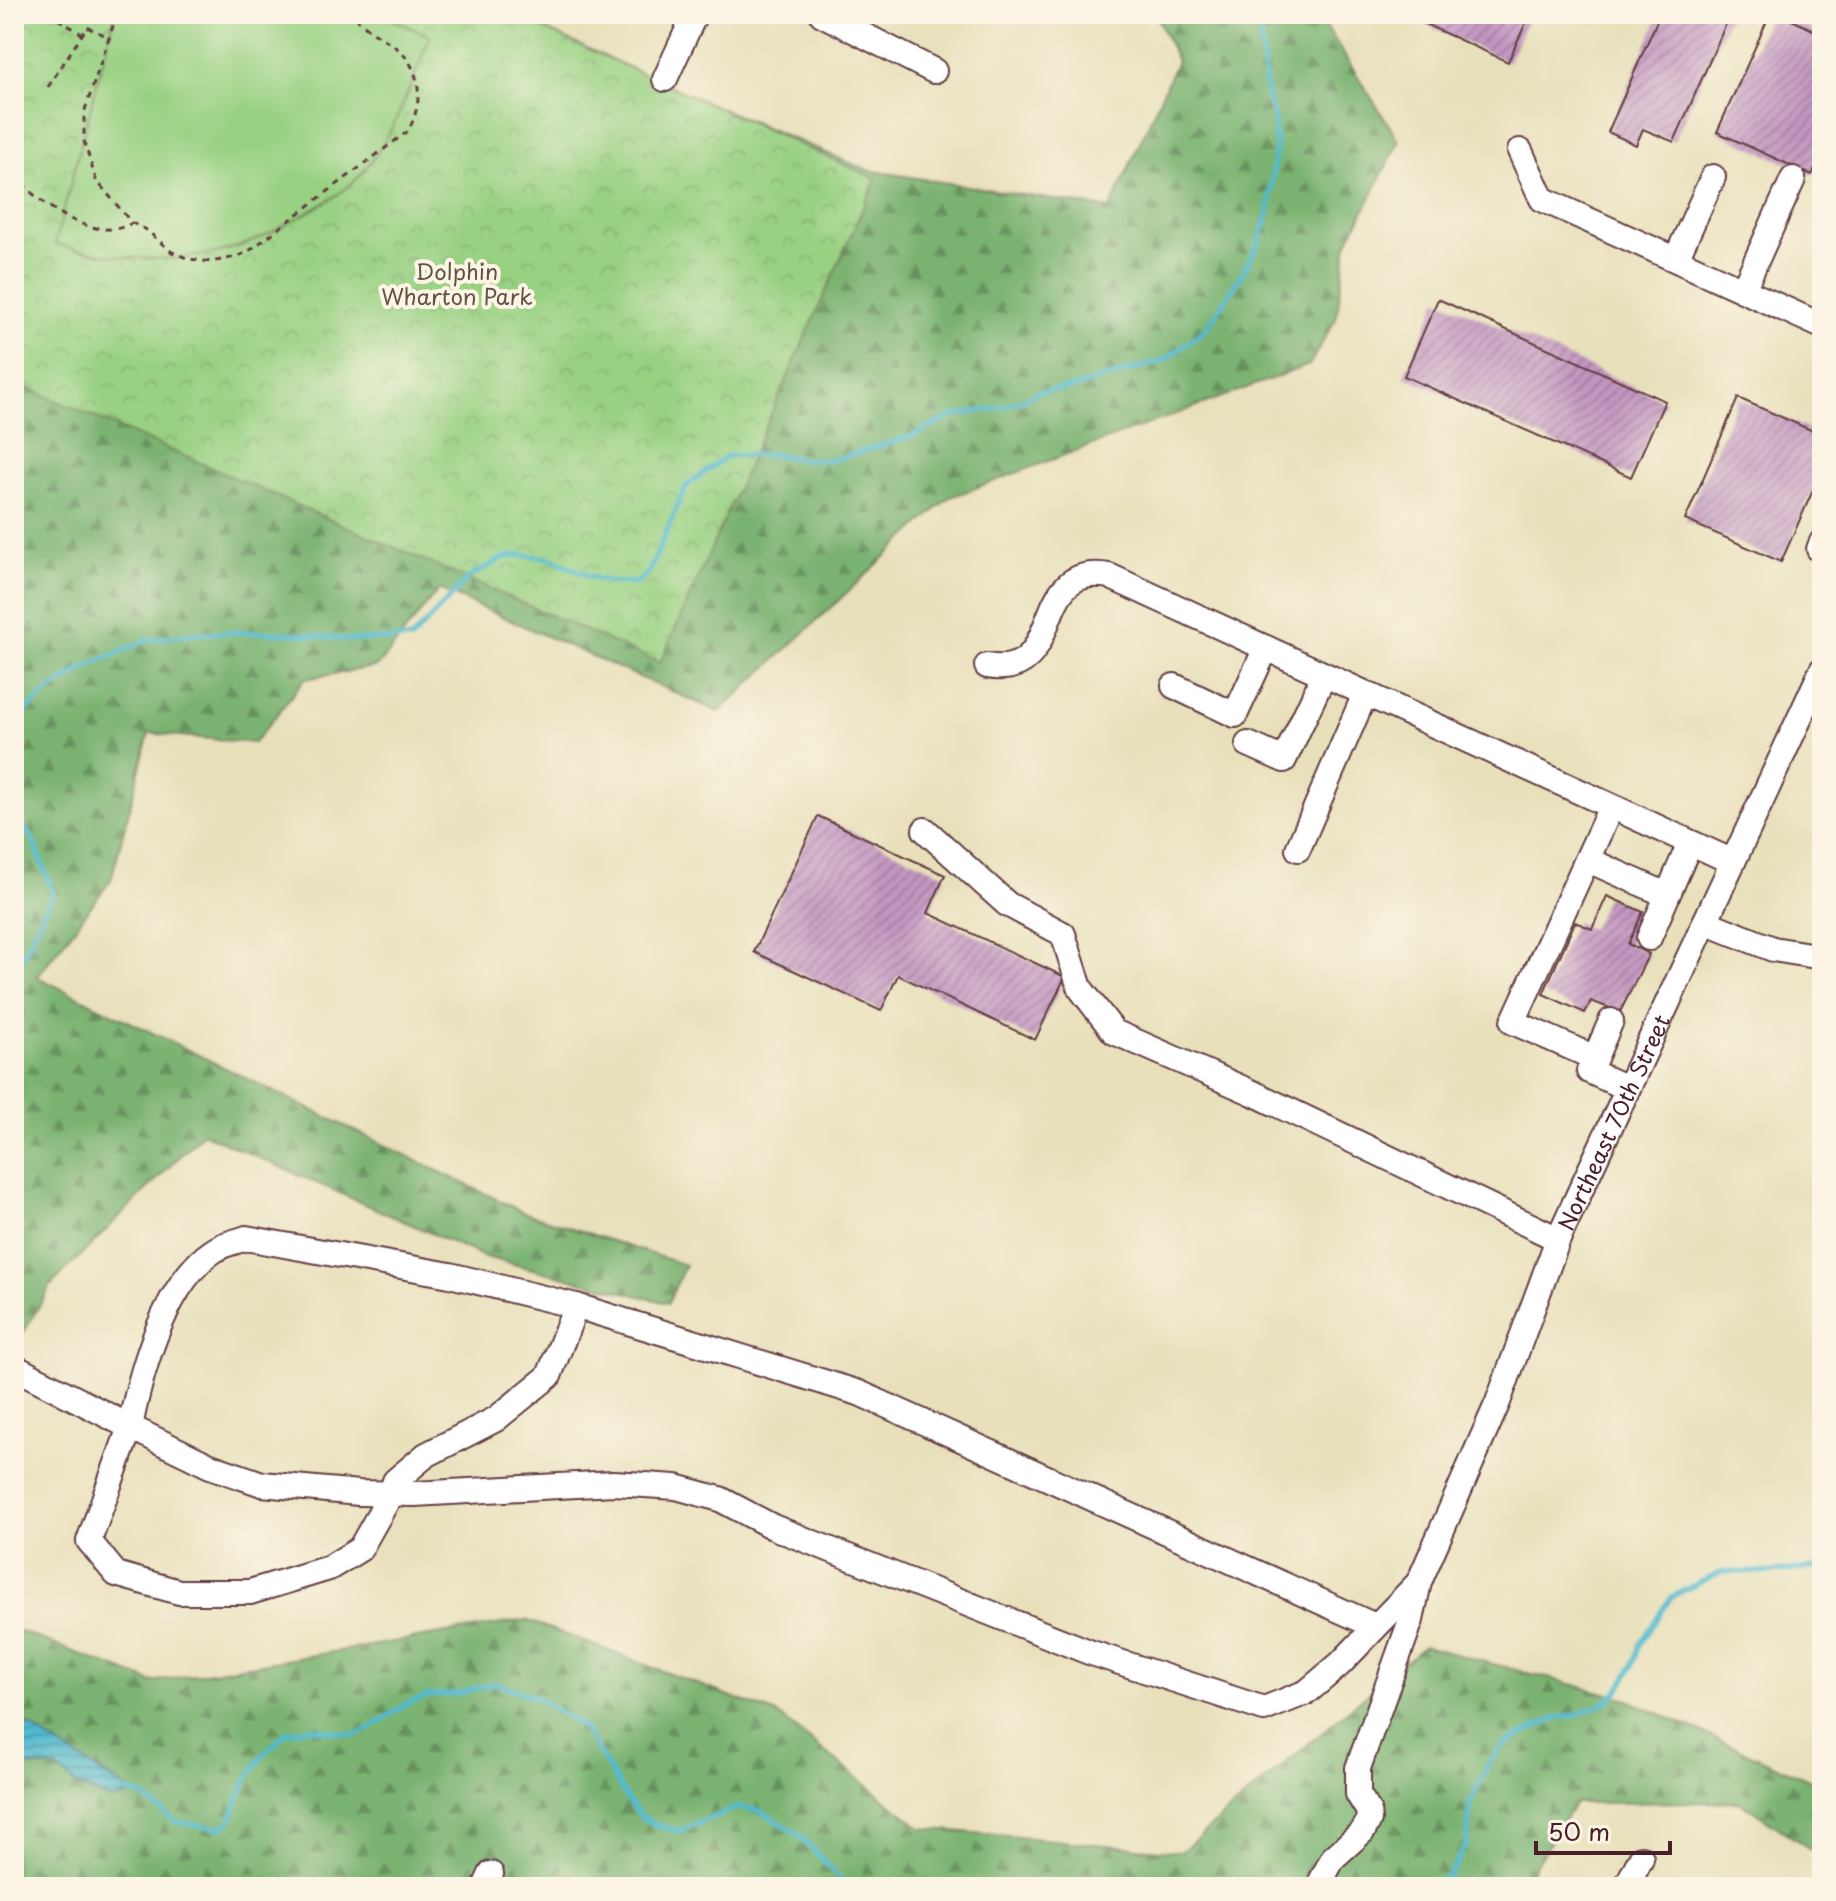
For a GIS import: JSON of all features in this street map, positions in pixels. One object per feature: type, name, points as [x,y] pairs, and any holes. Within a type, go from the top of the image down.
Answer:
[{"type":"street","points":[[665,79],[695,14]]},
{"type":"street","points":[[822,14],[934,71]]},
{"type":"street","points":[[1520,151],[1542,199],[1822,326]]},
{"type":"street","points":[[1676,259],[1713,177]]},
{"type":"street","points":[[1743,290],[1793,179]]},
{"type":"street","points":[[1822,542],[1819,549],[1822,551]]},
{"type":"street","points":[[987,666],[1003,669],[1020,665],[1032,656],[1060,594],[1075,578],[1093,573],[1109,576],[1733,862]]},
{"type":"street","points":[[1174,686],[1235,715],[1266,648]]},
{"type":"street","name":"Northeast 70th Street","points":[[1419,1582],[1498,1402],[1558,1239],[1822,670]]},
{"type":"street","points":[[1248,744],[1284,760],[1324,675]]},
{"type":"street","points":[[1298,849],[1365,694]]},
{"type":"street","points":[[1595,1058],[1513,1022],[1611,807]]},
{"type":"street","points":[[925,830],[1007,904],[1063,934],[1080,988],[1114,1032],[1253,1093],[1558,1239]]},
{"type":"street","points":[[1649,938],[1690,843]]},
{"type":"street","points":[[1588,860],[1667,895]]},
{"type":"street","points":[[1705,922],[1773,949],[1822,957]]},
{"type":"street","points":[[1611,1021],[1589,1071],[1627,1088]]},
{"type":"street","points":[[576,1306],[549,1376],[496,1419],[426,1455],[395,1481],[360,1549],[329,1568],[250,1592],[179,1592],[116,1574],[89,1541],[130,1427],[136,1397],[163,1316],[190,1272],[220,1247],[246,1238],[450,1275],[576,1306],[859,1393],[1375,1626]]},
{"type":"street","points":[[14,1367],[210,1466],[262,1484],[391,1494],[614,1483],[676,1487],[720,1499],[773,1527],[1089,1652],[1264,1709],[1307,1692],[1340,1664],[1419,1582]]},
{"type":"street","points":[[1318,1887],[1333,1858],[1363,1831],[1369,1820],[1368,1810],[1358,1794],[1358,1768],[1411,1620],[1419,1582]]},
{"type":"street","points":[[1626,1887],[1641,1858]]},
{"type":"path","points":[[117,14],[84,113],[84,141],[96,180],[132,223],[145,229],[172,252],[189,259],[211,262],[249,251],[404,136],[413,122],[419,96],[416,75],[403,55],[362,25],[353,14]]},
{"type":"path","points":[[58,19],[82,34]]},
{"type":"path","points":[[48,87],[87,27],[110,38]]},
{"type":"path","points":[[14,175],[38,201],[71,220],[113,228],[132,223]]},
{"type":"green space","name":"Dolphin Wharton Park","points":[[14,14],[511,14],[876,179],[660,663],[14,382]]},
{"type":"green space","points":[[115,14],[380,14],[430,36],[389,134],[363,172],[340,193],[243,245],[196,256],[149,259],[102,254],[55,244]]},
{"type":"green space","points":[[496,14],[867,170],[1110,209],[1177,61],[1156,14],[1318,14],[1399,141],[1347,244],[1336,319],[1309,365],[948,498],[719,712],[439,589],[378,666],[305,679],[254,743],[149,733],[111,880],[37,977],[523,1212],[685,1265],[668,1303],[485,1257],[203,1133],[51,1285],[14,1349],[14,266]]},
{"type":"green space","points":[[526,1620],[777,1714],[921,1828],[1181,1852],[1424,1646],[1624,1698],[1822,1786],[1822,1857],[1740,1802],[1575,1803],[1521,1887],[14,1887],[14,1629],[152,1682]]},
{"type":"water","points":[[14,1716],[133,1793],[109,1799],[79,1786],[56,1768],[14,1765]]},
{"type":"building","points":[[1403,14],[1530,14],[1508,62]]},
{"type":"building","points":[[1660,14],[1722,14],[1729,17],[1674,142],[1643,129],[1636,145],[1608,132]]},
{"type":"building","points":[[1770,14],[1779,14],[1822,34],[1822,154],[1812,175],[1717,132]]},
{"type":"building","points":[[1438,299],[1665,401],[1631,477],[1404,376]]},
{"type":"building","points":[[1738,398],[1822,435],[1822,470],[1781,562],[1685,520]]},
{"type":"building","points":[[818,816],[945,875],[928,913],[1065,977],[1035,1040],[898,975],[881,1011],[754,952]]},
{"type":"building","points":[[1607,896],[1643,912],[1628,944],[1649,954],[1620,1012],[1591,1001],[1585,1013],[1543,994],[1575,922],[1592,929]]},
{"type":"waterway","points":[[14,727],[19,718],[49,690],[88,666],[147,640],[238,632],[349,640],[411,639],[469,577],[505,557],[521,555],[549,558],[591,577],[611,582],[634,583],[649,572],[686,486],[727,456],[774,454],[806,460],[834,460],[912,436],[953,416],[1002,407],[1036,392],[1072,388],[1165,360],[1206,329],[1241,276],[1258,244],[1268,215],[1276,148],[1258,14]]},
{"type":"waterway","points":[[14,812],[33,840],[53,892],[14,976]]},
{"type":"waterway","points":[[1822,1346],[1818,1366],[1822,1399]]},
{"type":"waterway","points":[[1425,1887],[1449,1876],[1467,1843],[1470,1804],[1489,1762],[1506,1743],[1553,1719],[1576,1715],[1605,1703],[1617,1692],[1632,1668],[1640,1644],[1671,1597],[1721,1572],[1772,1572],[1822,1567]]},
{"type":"waterway","points":[[127,1792],[143,1796],[176,1822],[220,1828],[230,1822],[245,1782],[264,1754],[287,1732],[310,1728],[354,1735],[369,1729],[406,1704],[427,1696],[461,1693],[495,1683],[538,1698],[584,1728],[629,1802],[642,1817],[656,1825],[679,1831],[738,1807],[761,1811],[799,1835],[848,1887]]}]
